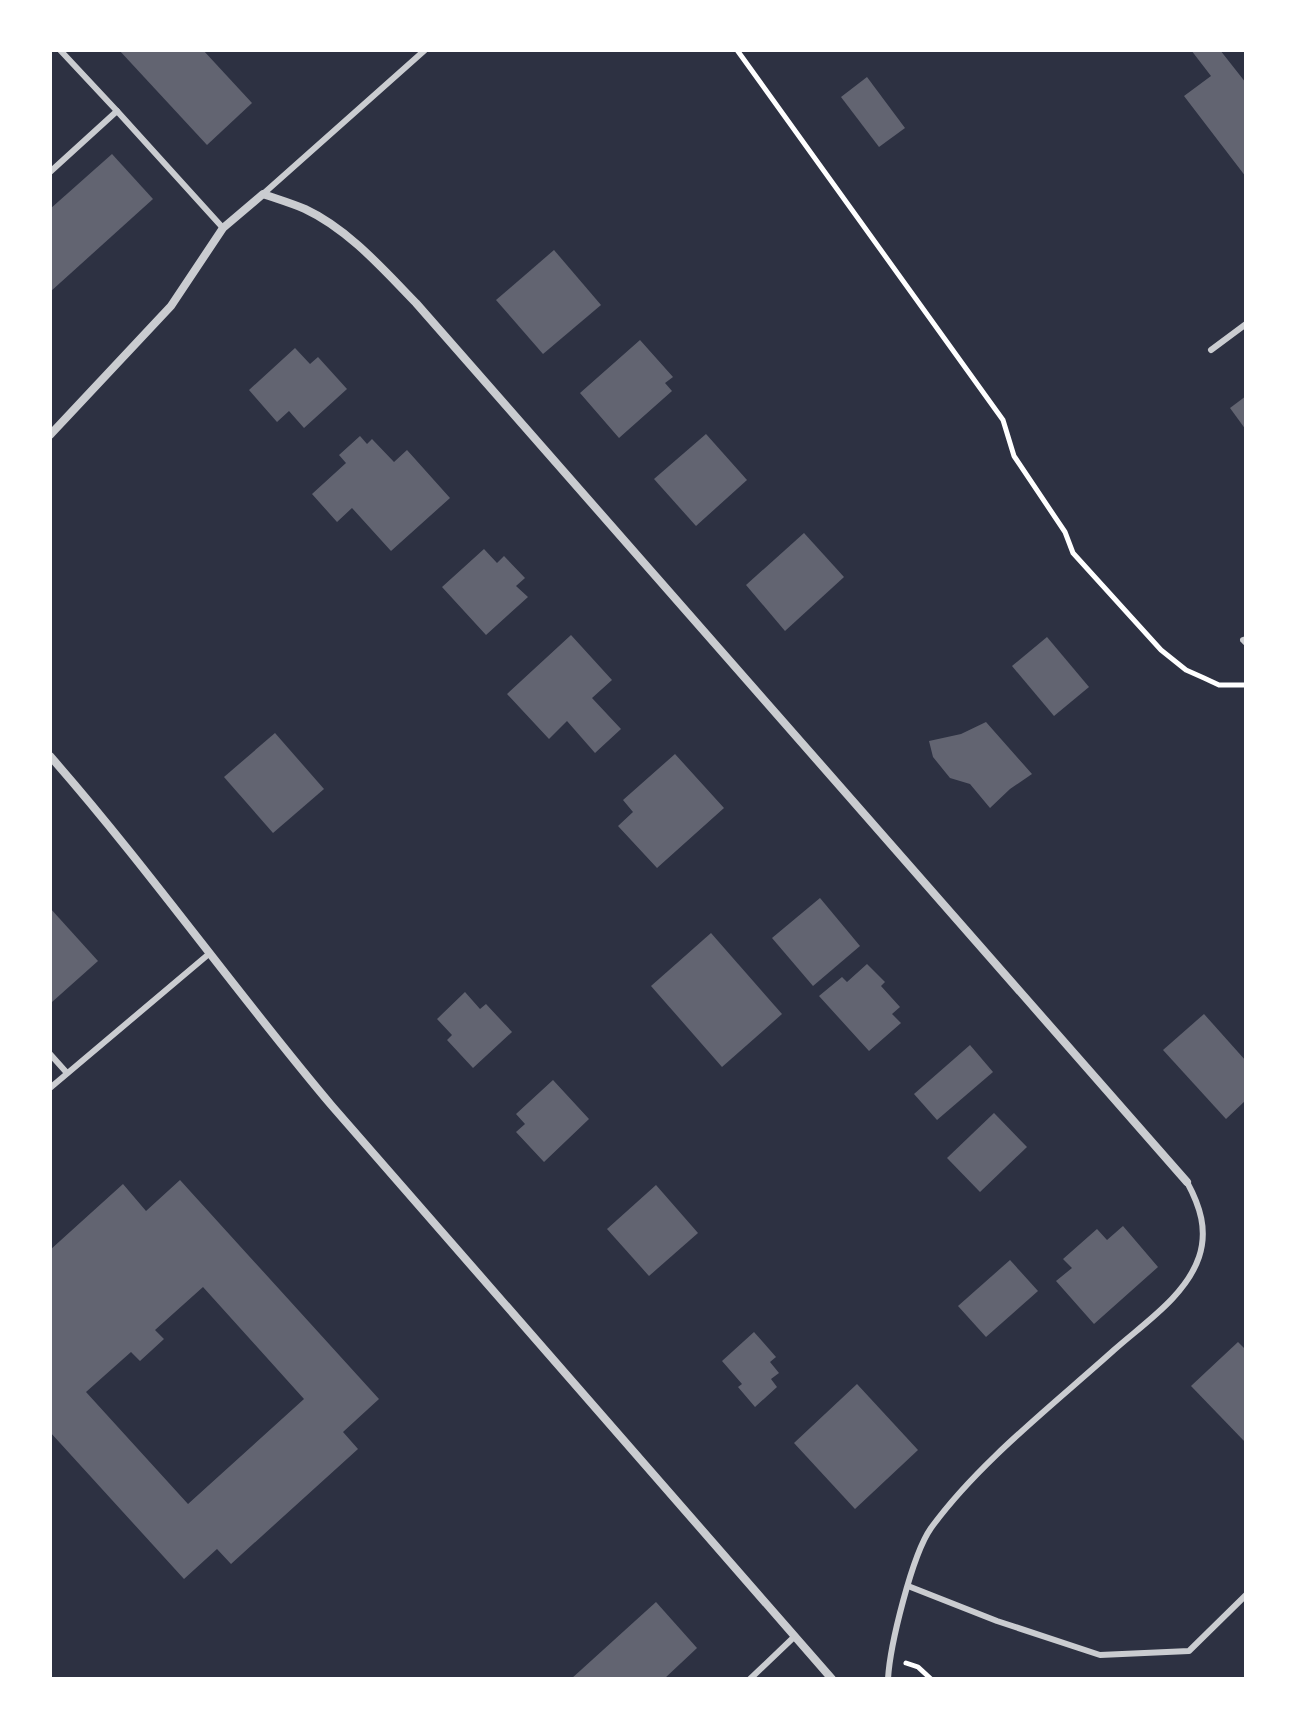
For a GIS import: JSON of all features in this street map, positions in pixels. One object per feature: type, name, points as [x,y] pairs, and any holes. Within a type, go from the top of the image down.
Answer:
[{"type":"street","points":[[50,435],[171,306],[223,228],[263,194],[306,210],[331,224],[383,269],[416,303],[1187,1182]]},
{"type":"street","points":[[50,756],[113,829],[266,1027],[332,1106],[832,1679]]},
{"type":"lane","points":[[60,50],[223,228]]},
{"type":"lane","points":[[263,194],[425,50]]},
{"type":"lane","points":[[50,172],[117,111]]},
{"type":"lane","points":[[1211,350],[1246,324]]},
{"type":"lane","points":[[50,1088],[210,953]]},
{"type":"lane","points":[[50,1054],[67,1073]]},
{"type":"lane","points":[[888,1679],[889,1662],[919,1548],[947,1508],[1027,1427],[1161,1308],[1191,1274],[1200,1257],[1203,1219],[1187,1182]]},
{"type":"lane","points":[[908,1586],[997,1621],[1100,1655],[1189,1651],[1246,1595]]},
{"type":"lane","points":[[750,1679],[794,1637]]},
{"type":"path","points":[[737,50],[1003,420],[1014,456],[1065,532],[1073,553],[1161,650],[1186,670],[1219,685],[1246,685]]},
{"type":"building","points":[[119,50],[203,50],[252,103],[207,145]]},
{"type":"building","points":[[1191,50],[1220,50],[1246,83],[1246,177],[1184,96],[1211,76]]},
{"type":"building","points":[[867,77],[905,128],[879,147],[841,97]]},
{"type":"building","points":[[112,154],[153,199],[50,292],[50,209]]},
{"type":"building","points":[[554,250],[601,305],[543,354],[496,300]]},
{"type":"building","points":[[640,340],[673,377],[665,383],[672,391],[619,438],[580,393]]},
{"type":"building","points":[[295,348],[310,364],[318,357],[347,389],[304,428],[289,411],[277,422],[249,390]]},
{"type":"building","points":[[1246,396],[1246,430],[1230,408]]},
{"type":"building","points":[[706,434],[747,480],[696,526],[654,479]]},
{"type":"building","points":[[360,436],[367,444],[372,439],[394,462],[407,450],[450,498],[391,551],[352,508],[337,522],[312,494],[346,463],[339,455]]},
{"type":"building","points":[[804,533],[844,577],[785,631],[746,585]]},
{"type":"building","points":[[484,549],[497,563],[504,556],[525,578],[516,586],[528,597],[486,635],[442,587]]},
{"type":"building","points":[[571,635],[612,680],[592,698],[621,729],[595,753],[567,721],[549,739],[507,694]]},
{"type":"building","points":[[1047,637],[1089,687],[1054,716],[1012,666]]},
{"type":"building","points":[[986,722],[1032,774],[990,808],[970,784],[950,778],[933,757],[929,741],[961,734]]},
{"type":"building","points":[[275,733],[324,789],[273,833],[224,777]]},
{"type":"building","points":[[675,754],[724,808],[657,868],[618,826],[633,812],[623,800]]},
{"type":"building","points":[[820,898],[860,946],[813,986],[772,938]]},
{"type":"building","points":[[50,908],[98,961],[52,1002],[50,999]]},
{"type":"building","points":[[711,933],[782,1014],[722,1067],[651,986]]},
{"type":"building","points":[[867,964],[885,982],[881,986],[900,1007],[892,1014],[901,1023],[869,1051],[819,996],[842,977],[847,982]]},
{"type":"building","points":[[465,992],[480,1009],[486,1004],[512,1032],[473,1068],[447,1040],[452,1035],[437,1019]]},
{"type":"building","points":[[1204,1014],[1246,1061],[1246,1100],[1226,1119],[1163,1050]]},
{"type":"building","points":[[970,1045],[993,1072],[937,1120],[914,1094]]},
{"type":"building","points":[[553,1080],[589,1119],[544,1162],[516,1132],[525,1124],[516,1114]]},
{"type":"building","points":[[994,1113],[1027,1147],[980,1192],[947,1158]]},
{"type":"building","points":[[180,1180],[379,1399],[343,1432],[358,1449],[231,1564],[217,1549],[184,1579],[50,1432],[50,1250],[123,1184],[146,1211]],"holes":[[[203,1287],[304,1399],[188,1504],[86,1392],[131,1352],[140,1361],[164,1339],[155,1330]]]},
{"type":"building","points":[[656,1185],[698,1233],[649,1276],[607,1229]]},
{"type":"building","points":[[1123,1226],[1158,1267],[1094,1324],[1056,1281],[1072,1268],[1063,1259],[1097,1229],[1107,1240]]},
{"type":"building","points":[[1010,1260],[1038,1291],[986,1337],[958,1306]]},
{"type":"building","points":[[754,1332],[776,1357],[770,1362],[779,1373],[771,1379],[777,1387],[755,1407],[738,1387],[742,1384],[722,1361]]},
{"type":"building","points":[[1238,1342],[1246,1350],[1246,1443],[1191,1386]]},
{"type":"building","points":[[857,1384],[918,1450],[855,1509],[794,1443]]},
{"type":"building","points":[[656,1602],[697,1648],[664,1679],[571,1679]]}]
